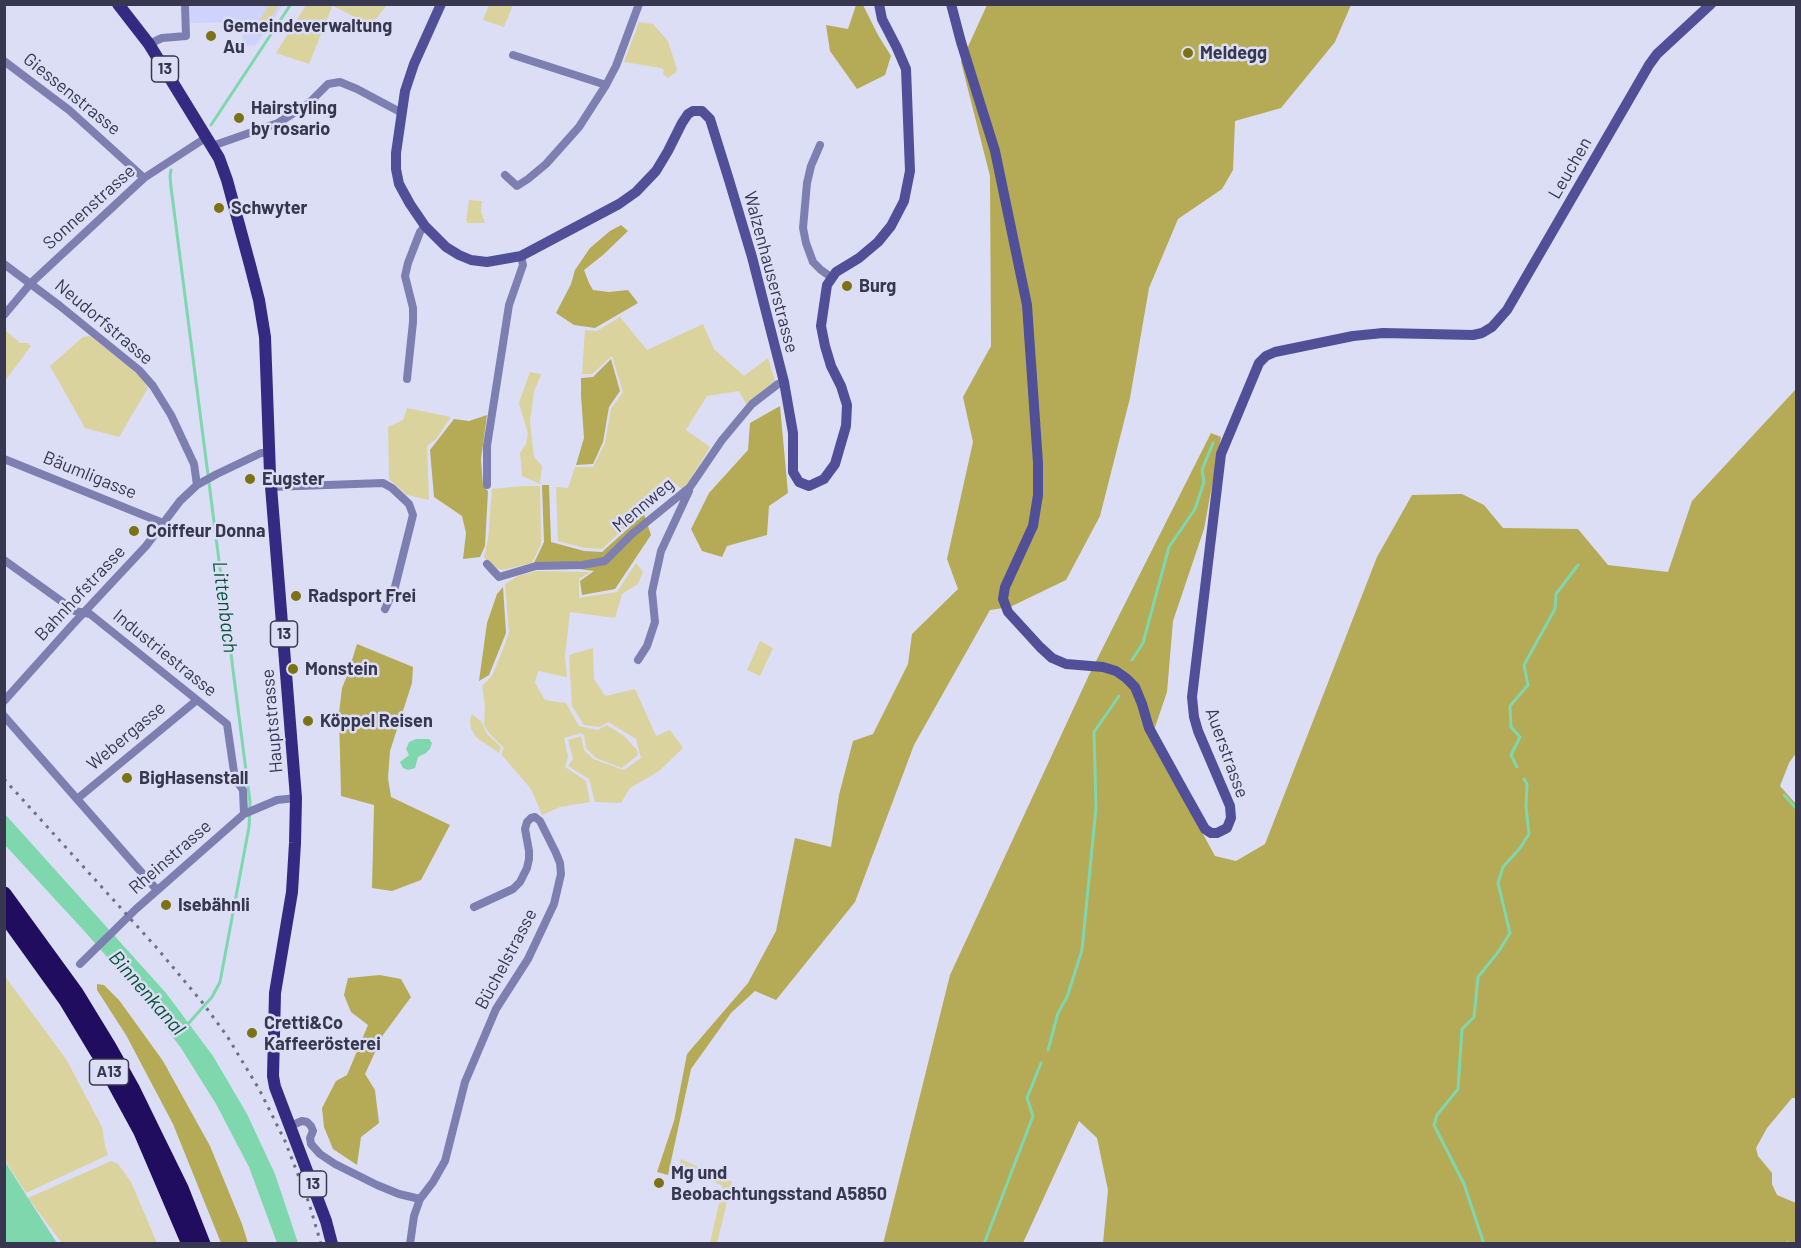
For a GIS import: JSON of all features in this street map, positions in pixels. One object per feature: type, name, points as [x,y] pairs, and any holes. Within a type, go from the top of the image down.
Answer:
[{"type":"highway","name":"A13","points":[[4,894],[76,993],[109,1047],[133,1090],[181,1188],[203,1244]]},
{"type":"highway","name":"A13","points":[[4,914],[66,1000],[98,1053],[141,1132],[189,1244]]},
{"type":"main road","name":"Hauptstrasse","points":[[118,4],[149,44],[219,158],[259,300],[265,337],[271,487],[296,798],[292,892],[276,993],[272,1063],[275,1087],[326,1221],[332,1244]]},
{"type":"street","points":[[149,44],[162,38],[186,36],[185,4]]},
{"type":"street","name":"Walzenhauserstrasse","points":[[441,4],[414,64],[405,91],[396,153],[399,184],[425,226],[446,247],[471,260],[487,262],[521,256],[619,204],[636,192],[656,171],[688,114],[693,111],[702,111],[710,119],[752,258],[784,382],[793,433],[793,472],[799,482],[804,485],[814,485],[824,479],[836,464],[846,426],[847,405],[831,366],[821,326],[824,297],[831,277]]},
{"type":"street","points":[[505,175],[517,186],[528,179],[546,164],[579,126],[616,66],[639,4]]},
{"type":"street","points":[[820,145],[807,183],[803,228],[813,262],[831,277],[872,247],[891,225],[904,201],[910,171],[906,69],[882,19],[879,4]]},
{"type":"street","name":"Auerstrasse","points":[[951,4],[995,151],[1026,305],[1038,463],[1038,495],[1033,526],[1005,587],[1003,599],[1008,612],[1052,658],[1066,664],[1103,667],[1116,671],[1135,687],[1149,728],[1205,829],[1211,833],[1227,828],[1231,818],[1230,806],[1198,731],[1192,697],[1221,454],[1258,363],[1275,352],[1307,345]]},
{"type":"street","name":"Leuchen","points":[[1307,345],[1383,333],[1482,333],[1492,327],[1513,300],[1649,65],[1657,54],[1712,4]]},
{"type":"street","points":[[513,55],[606,85]]},
{"type":"street","name":"Giessenstrasse","points":[[4,61],[69,110],[144,178]]},
{"type":"street","name":"Sonnenstrasse","points":[[4,315],[31,283],[144,178],[209,141],[278,123],[308,104],[328,84],[340,82],[402,113]]},
{"type":"street","points":[[407,379],[413,308],[405,276],[420,232],[425,226]]},
{"type":"street","points":[[487,485],[487,446],[509,304],[523,265],[521,256]]},
{"type":"street","name":"Neudorfstrasse","points":[[4,264],[139,370],[153,386],[171,415],[194,464],[199,484]]},
{"type":"street","name":"Mennweg","points":[[487,564],[499,577],[536,566],[582,565],[605,561],[632,534],[690,488],[722,440],[752,404],[784,382]]},
{"type":"street","name":"Bahnhofstrasse","points":[[4,701],[146,546],[180,501],[199,484],[217,474],[261,453],[269,453]]},
{"type":"street","name":"Bäumligasse","points":[[4,459],[163,523]]},
{"type":"street","points":[[271,487],[383,483],[409,504],[413,515],[411,525],[395,587],[385,609]]},
{"type":"street","points":[[638,660],[647,646],[655,622],[652,592],[661,551],[690,488]]},
{"type":"street","name":"Industriestrasse","points":[[4,560],[75,611],[90,614],[227,724],[235,779],[243,790],[244,814]]},
{"type":"street","name":"Webergasse","points":[[77,799],[197,700]]},
{"type":"street","points":[[4,716],[157,890]]},
{"type":"street","name":"Rheinstrasse","points":[[84,961],[157,890],[244,814],[277,800],[296,798]]},
{"type":"street","name":"Büchelstrasse","points":[[410,1244],[414,1215],[420,1199],[445,1161],[465,1082],[496,1010],[528,958],[554,904],[561,874],[560,863],[536,817],[527,822],[525,829],[529,859],[520,882],[513,889],[474,907]]},
{"type":"street","points":[[290,1126],[302,1121],[308,1122],[313,1131],[310,1138],[311,1144],[320,1154],[377,1185],[420,1199]]},
{"type":"shaded area","points":[[270,4],[279,5],[259,36],[252,32]]},
{"type":"shaded area","points":[[190,5],[283,5],[256,45],[243,46],[242,22],[190,23]]},
{"type":"shaded area","points":[[306,5],[332,7],[309,64],[276,53]]},
{"type":"shaded area","points":[[331,5],[387,5],[371,25]]},
{"type":"shaded area","points":[[489,5],[513,5],[504,27],[483,20]]},
{"type":"shaded area","points":[[856,5],[863,5],[891,56],[885,75],[857,89],[830,51],[826,25],[848,29]]},
{"type":"shaded area","points":[[987,5],[1351,5],[1335,42],[1281,108],[1235,121],[1233,170],[1222,189],[1178,219],[1149,288],[1130,398],[1100,516],[1066,580],[1010,607],[990,610],[914,745],[855,902],[776,1000],[755,991],[731,1013],[691,1069],[668,1175],[657,1172],[674,1121],[687,1054],[748,983],[776,931],[795,838],[831,847],[839,795],[853,741],[873,734],[908,664],[912,634],[958,589],[947,559],[973,442],[963,397],[991,346],[990,176],[961,62]]},
{"type":"shaded area","points":[[639,22],[653,24],[668,41],[677,69],[668,78],[663,74],[664,70],[661,68],[624,62]]},
{"type":"shaded area","points":[[469,200],[482,201],[481,211],[485,223],[466,221]]},
{"type":"shaded area","points":[[621,225],[628,231],[584,270],[593,290],[609,292],[628,290],[638,303],[595,328],[574,325],[556,313],[571,284],[575,270],[590,248]]},
{"type":"shaded area","points":[[620,317],[647,350],[703,324],[714,349],[744,376],[768,358],[775,381],[746,404],[739,391],[707,396],[686,430],[710,447],[689,482],[682,489],[667,477],[635,507],[640,513],[602,549],[585,548],[558,541],[556,487],[568,488],[575,467],[593,467],[605,443],[611,409],[623,392],[612,356],[592,374],[582,374],[585,330],[597,331]]},
{"type":"shaded area","points":[[5,330],[20,343],[27,343],[31,346],[5,381]]},
{"type":"shaded area","points":[[90,336],[137,373],[148,388],[119,437],[85,428],[50,366],[83,337]]},
{"type":"shaded area","points":[[611,359],[620,391],[609,407],[603,442],[593,464],[576,465],[584,438],[581,378],[593,377]]},
{"type":"shaded area","points":[[530,372],[541,374],[534,392],[530,421],[534,457],[542,466],[540,484],[522,476],[520,453],[526,444],[528,434],[519,403]]},
{"type":"shaded area","points":[[1796,389],[1796,753],[1789,763],[1780,786],[1796,804],[1796,1098],[1792,1098],[1767,1128],[1756,1148],[1758,1156],[1772,1173],[1772,1184],[1777,1195],[1796,1203],[1796,1243],[1787,1241],[1786,1244],[1103,1243],[1108,1190],[1097,1138],[1079,1121],[1023,1243],[883,1244],[950,975],[1089,675],[1211,433],[1221,437],[1204,529],[1173,621],[1167,692],[1151,739],[1215,856],[1236,861],[1265,844],[1377,557],[1412,495],[1462,494],[1484,505],[1503,528],[1578,529],[1608,565],[1668,572],[1692,501]]},
{"type":"shaded area","points":[[780,406],[788,493],[769,506],[767,535],[727,546],[722,557],[702,551],[691,529],[709,493],[748,450],[750,423]]},
{"type":"shaded area","points":[[407,408],[451,417],[436,439],[427,446],[429,500],[407,495],[389,479],[388,427],[403,420]]},
{"type":"shaded area","points":[[487,415],[481,459],[483,486],[488,491],[485,546],[480,557],[463,559],[466,533],[462,516],[434,497],[430,450],[454,419],[469,421]]},
{"type":"shaded area","points":[[542,485],[549,485],[551,542],[584,551],[602,552],[644,514],[651,535],[615,589],[582,595],[580,581],[594,571],[534,563],[544,542]]},
{"type":"shaded area","points":[[540,486],[541,544],[532,563],[503,570],[492,567],[484,557],[488,540],[492,489]]},
{"type":"shaded area","points":[[636,563],[643,572],[638,584],[622,594],[615,618],[570,612],[565,656],[567,677],[538,671],[535,683],[545,700],[566,703],[579,726],[598,730],[607,725],[624,736],[637,750],[638,755],[622,768],[596,758],[586,748],[584,735],[581,733],[564,738],[568,757],[565,767],[586,781],[590,802],[560,807],[542,815],[531,789],[501,754],[504,748],[484,725],[485,705],[482,686],[492,676],[509,632],[505,584],[518,576],[537,571],[590,572],[579,579],[579,598],[617,592]]},
{"type":"shaded area","points":[[503,587],[506,633],[489,675],[479,681],[487,623],[497,594]]},
{"type":"shaded area","points":[[760,641],[773,648],[760,676],[747,670]]},
{"type":"shaded area","points":[[357,644],[413,667],[412,683],[390,751],[388,778],[391,797],[450,825],[421,880],[392,891],[372,888],[374,805],[341,796],[339,713],[342,688]]},
{"type":"shaded area","points":[[593,648],[594,679],[605,696],[635,689],[656,736],[670,730],[683,748],[659,771],[630,788],[621,803],[595,802],[589,779],[568,766],[573,759],[568,740],[581,736],[584,750],[593,759],[624,770],[641,758],[636,739],[608,722],[600,727],[584,725],[572,706],[569,655]]},
{"type":"shaded area","points":[[472,714],[481,721],[487,734],[501,747],[499,753],[477,738],[471,729]]},
{"type":"shaded area","points":[[4,975],[66,1059],[102,1127],[108,1155],[26,1193],[5,1160]]},
{"type":"shaded area","points":[[380,975],[401,979],[411,997],[383,1035],[365,1074],[375,1090],[379,1123],[361,1137],[357,1165],[333,1149],[324,1127],[322,1108],[336,1081],[347,1075],[368,1025],[351,1012],[344,995],[348,978]]},
{"type":"shaded area","points":[[97,984],[104,985],[119,1000],[163,1061],[210,1146],[248,1243],[221,1243],[173,1124],[126,1035],[97,990]]},
{"type":"shaded area","points":[[681,1159],[732,1182],[717,1243],[710,1243],[723,1186],[679,1165]]},
{"type":"shaded area","points":[[111,1161],[118,1164],[131,1182],[157,1243],[62,1243],[28,1198]]},
{"type":"water","points":[[416,739],[429,739],[432,743],[430,749],[418,757],[415,768],[408,770],[403,768],[400,762],[409,755],[406,749],[409,742]]},
{"type":"water","name":"Binnenkanal","points":[[4,813],[166,993],[213,1056],[247,1114],[275,1174],[298,1243],[277,1243],[249,1167],[216,1104],[181,1048],[147,1003],[5,845]]},
{"type":"water","points":[[4,1160],[28,1198],[57,1243],[5,1243]]},
{"type":"waterway","name":"Littenbach","points":[[211,125],[291,4]]},
{"type":"waterway","name":"Littenbach","points":[[171,170],[171,187],[250,802],[249,827],[220,982],[212,997],[187,1025]]},
{"type":"waterway","points":[[1132,660],[1143,643],[1169,547],[1195,509],[1204,482],[1202,470],[1213,443]]},
{"type":"waterway","points":[[1517,767],[1511,755],[1520,737],[1511,727],[1510,706],[1528,685],[1524,665],[1555,609],[1556,594],[1578,565]]},
{"type":"waterway","points":[[1048,1050],[1058,1013],[1067,997],[1082,950],[1096,808],[1094,732],[1119,696]]},
{"type":"waterway","points":[[1484,1244],[1464,1184],[1434,1125],[1437,1115],[1458,1089],[1462,1029],[1474,1017],[1478,977],[1510,933],[1498,883],[1503,867],[1529,834],[1526,807],[1527,784],[1524,779]]},
{"type":"waterway","points":[[1784,795],[1796,808]]},
{"type":"waterway","points":[[984,1244],[1033,1116],[1027,1098],[1041,1063]]},
{"type":"railway","points":[[4,779],[156,947],[227,1036],[259,1089],[285,1141],[309,1203],[321,1244]]},
{"type":"place","name":"Gemeindeverwaltung Au","points":[[211,36]]},
{"type":"place","name":"Meldegg","points":[[1188,53]]},
{"type":"place","name":"Hairstyling by rosario","points":[[239,118]]},
{"type":"place","name":"Schwyter","points":[[219,208]]},
{"type":"place","name":"Burg","points":[[847,286]]},
{"type":"place","name":"Eugster","points":[[250,479]]},
{"type":"place","name":"Coiffeur Donna","points":[[134,531]]},
{"type":"place","name":"Radsport Frei","points":[[296,596]]},
{"type":"place","name":"Monstein","points":[[293,669]]},
{"type":"place","name":"Köppel Reisen","points":[[308,721]]},
{"type":"place","name":"BigHasenstall","points":[[127,778]]},
{"type":"place","name":"Isebähnli","points":[[166,905]]},
{"type":"place","name":"Cretti&Co Kaffeerösterei","points":[[252,1033]]},
{"type":"place","name":"Mg und Beobachtungsstand A5850","points":[[659,1183]]}]
